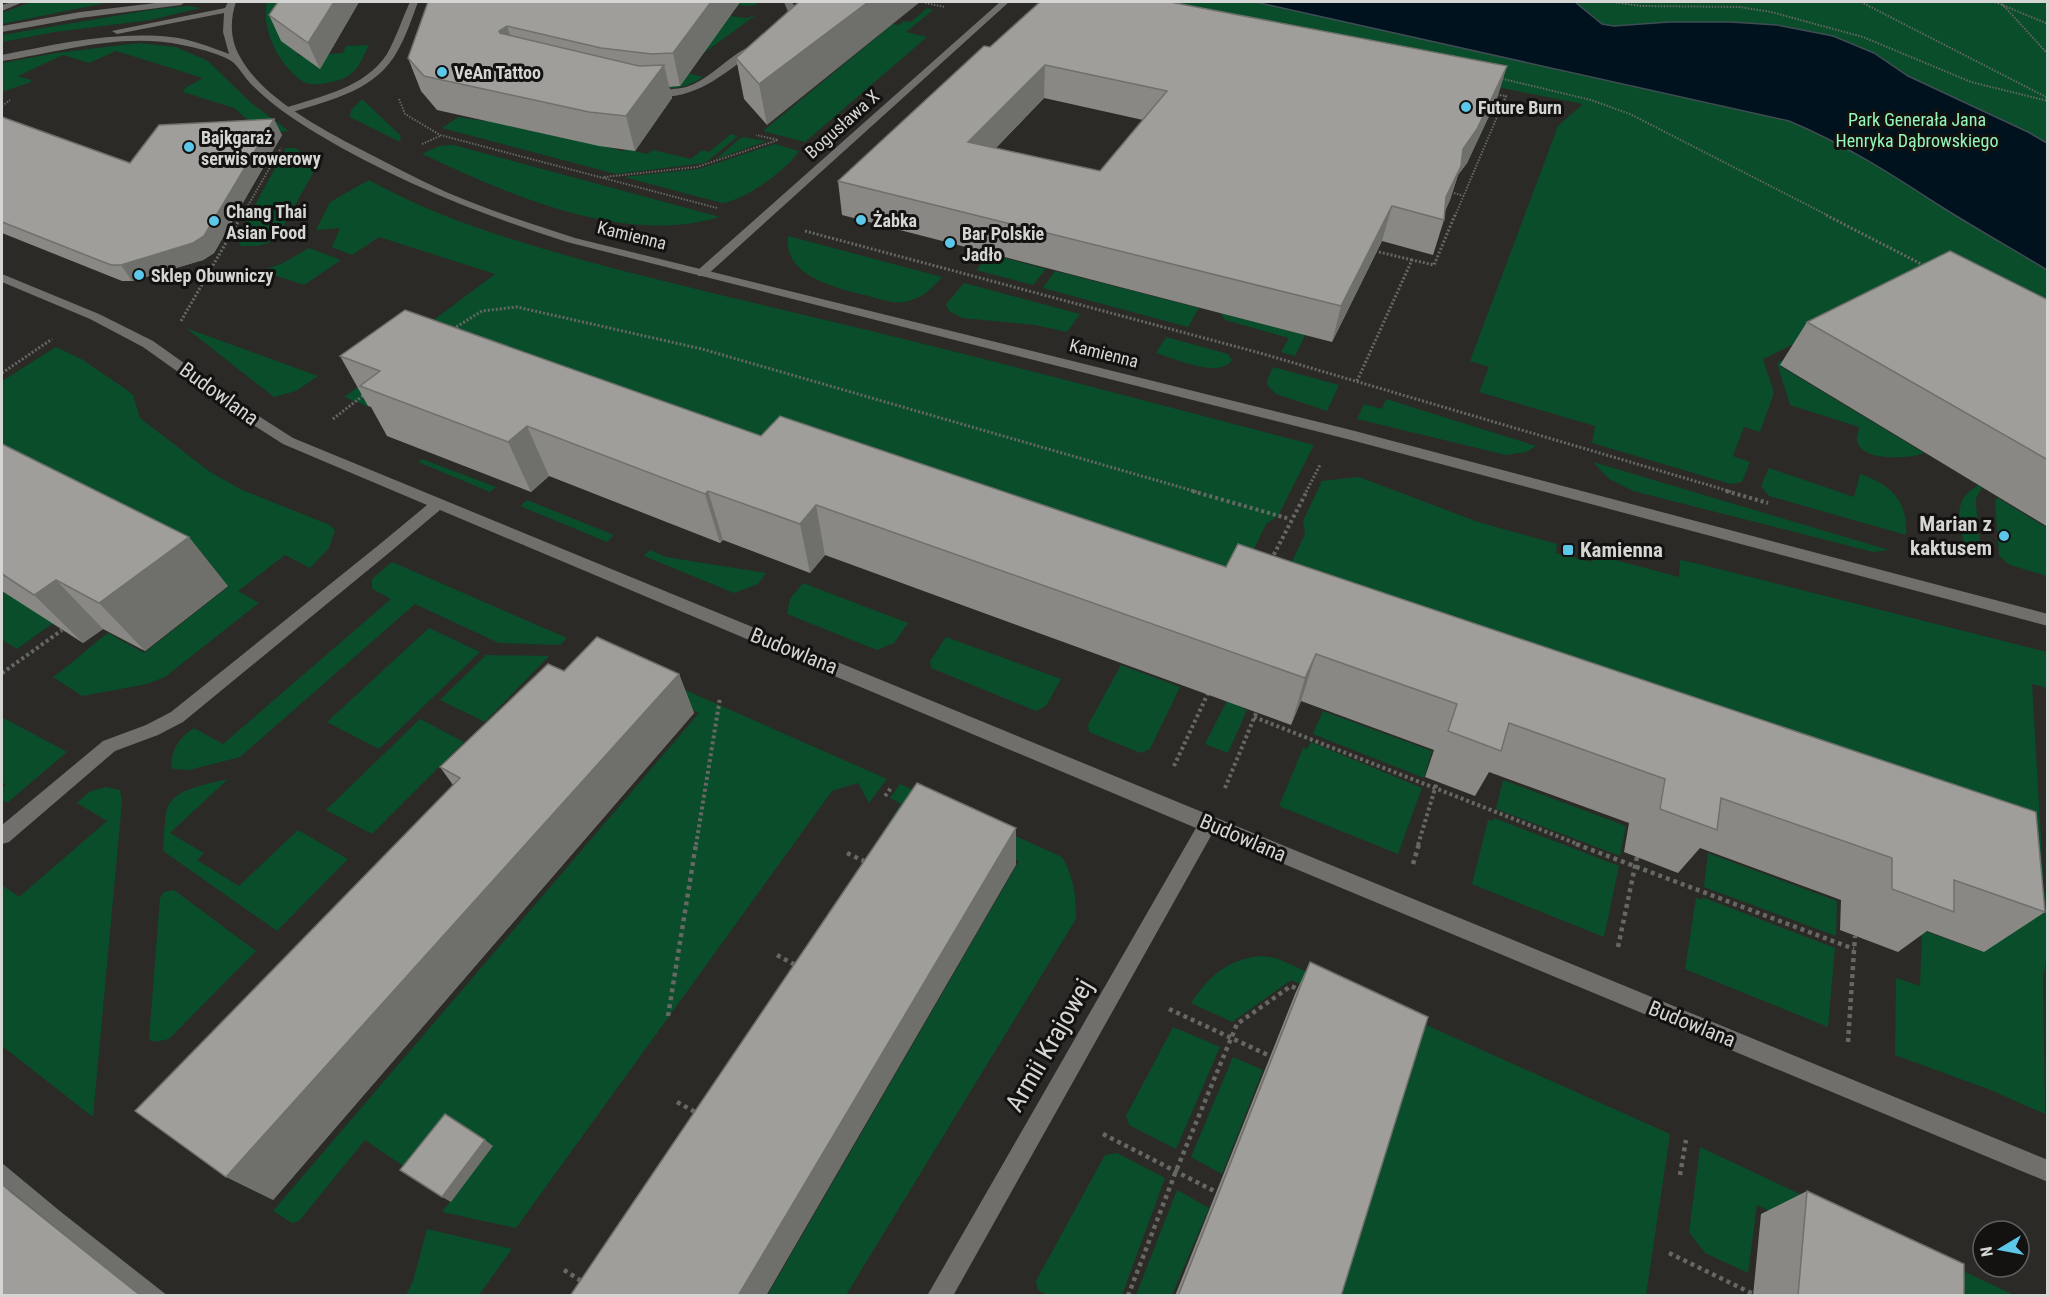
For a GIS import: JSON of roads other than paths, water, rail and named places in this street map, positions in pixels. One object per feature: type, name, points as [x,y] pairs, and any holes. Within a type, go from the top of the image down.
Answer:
[{"type":"street","points":[[2,8],[19,2]]},
{"type":"street","points":[[80,15],[129,2]]},
{"type":"street","points":[[2,29],[80,15],[181,2]]},
{"type":"street","points":[[289,110],[338,94],[374,75],[386,63],[414,2]]},
{"type":"street","points":[[779,29],[788,22],[793,12],[788,2]]},
{"type":"street","name":"Bogusława X","points":[[702,273],[1005,2]]},
{"type":"street","points":[[2,51],[74,37],[150,26],[230,6]]},
{"type":"street","name":"Kamienna","points":[[230,6],[228,40],[237,60],[253,81],[289,110],[368,157],[450,198],[571,240],[1351,435],[2048,620]]},
{"type":"street","points":[[2,57],[104,42],[160,39],[196,45],[237,60]]},
{"type":"street","points":[[637,92],[669,96],[687,92],[702,85],[759,43]]},
{"type":"street","name":"Budowlana","points":[[2,278],[122,330],[147,344],[265,428],[288,441],[2048,1171]]},
{"type":"street","points":[[2,836],[110,746],[152,730],[177,717],[438,504]]},
{"type":"street","name":"Armii Krajowej","points":[[939,1296],[1208,824]]},
{"type":"water","points":[[1255,2],[1575,2],[1602,24],[1614,26],[1669,22],[1731,22],[1777,25],[1833,36],[1874,53],[1908,76],[2047,143],[2047,270],[1865,159],[1789,121]]},
{"type":"place","name":"VeAn Tattoo","points":[[442,72]]},
{"type":"place","name":"Future Burn","points":[[1466,107]]},
{"type":"place","name":"Bajkgaraż serwis rowerowy","points":[[189,147]]},
{"type":"place","name":"Żabka","points":[[861,220]]},
{"type":"place","name":"Chang Thai Asian Food","points":[[214,221]]},
{"type":"place","name":"Bar Polskie Jadło","points":[[950,243]]},
{"type":"place","name":"Sklep Obuwniczy","points":[[139,275]]},
{"type":"place","name":"Marian z kaktusem","points":[[2004,536]]},
{"type":"place","name":"Kamienna","points":[[1568,550]]},
{"type":"park label","name":"Park Generała Jana Henryka Dąbrowskiego","points":[[1917,129]]}]
